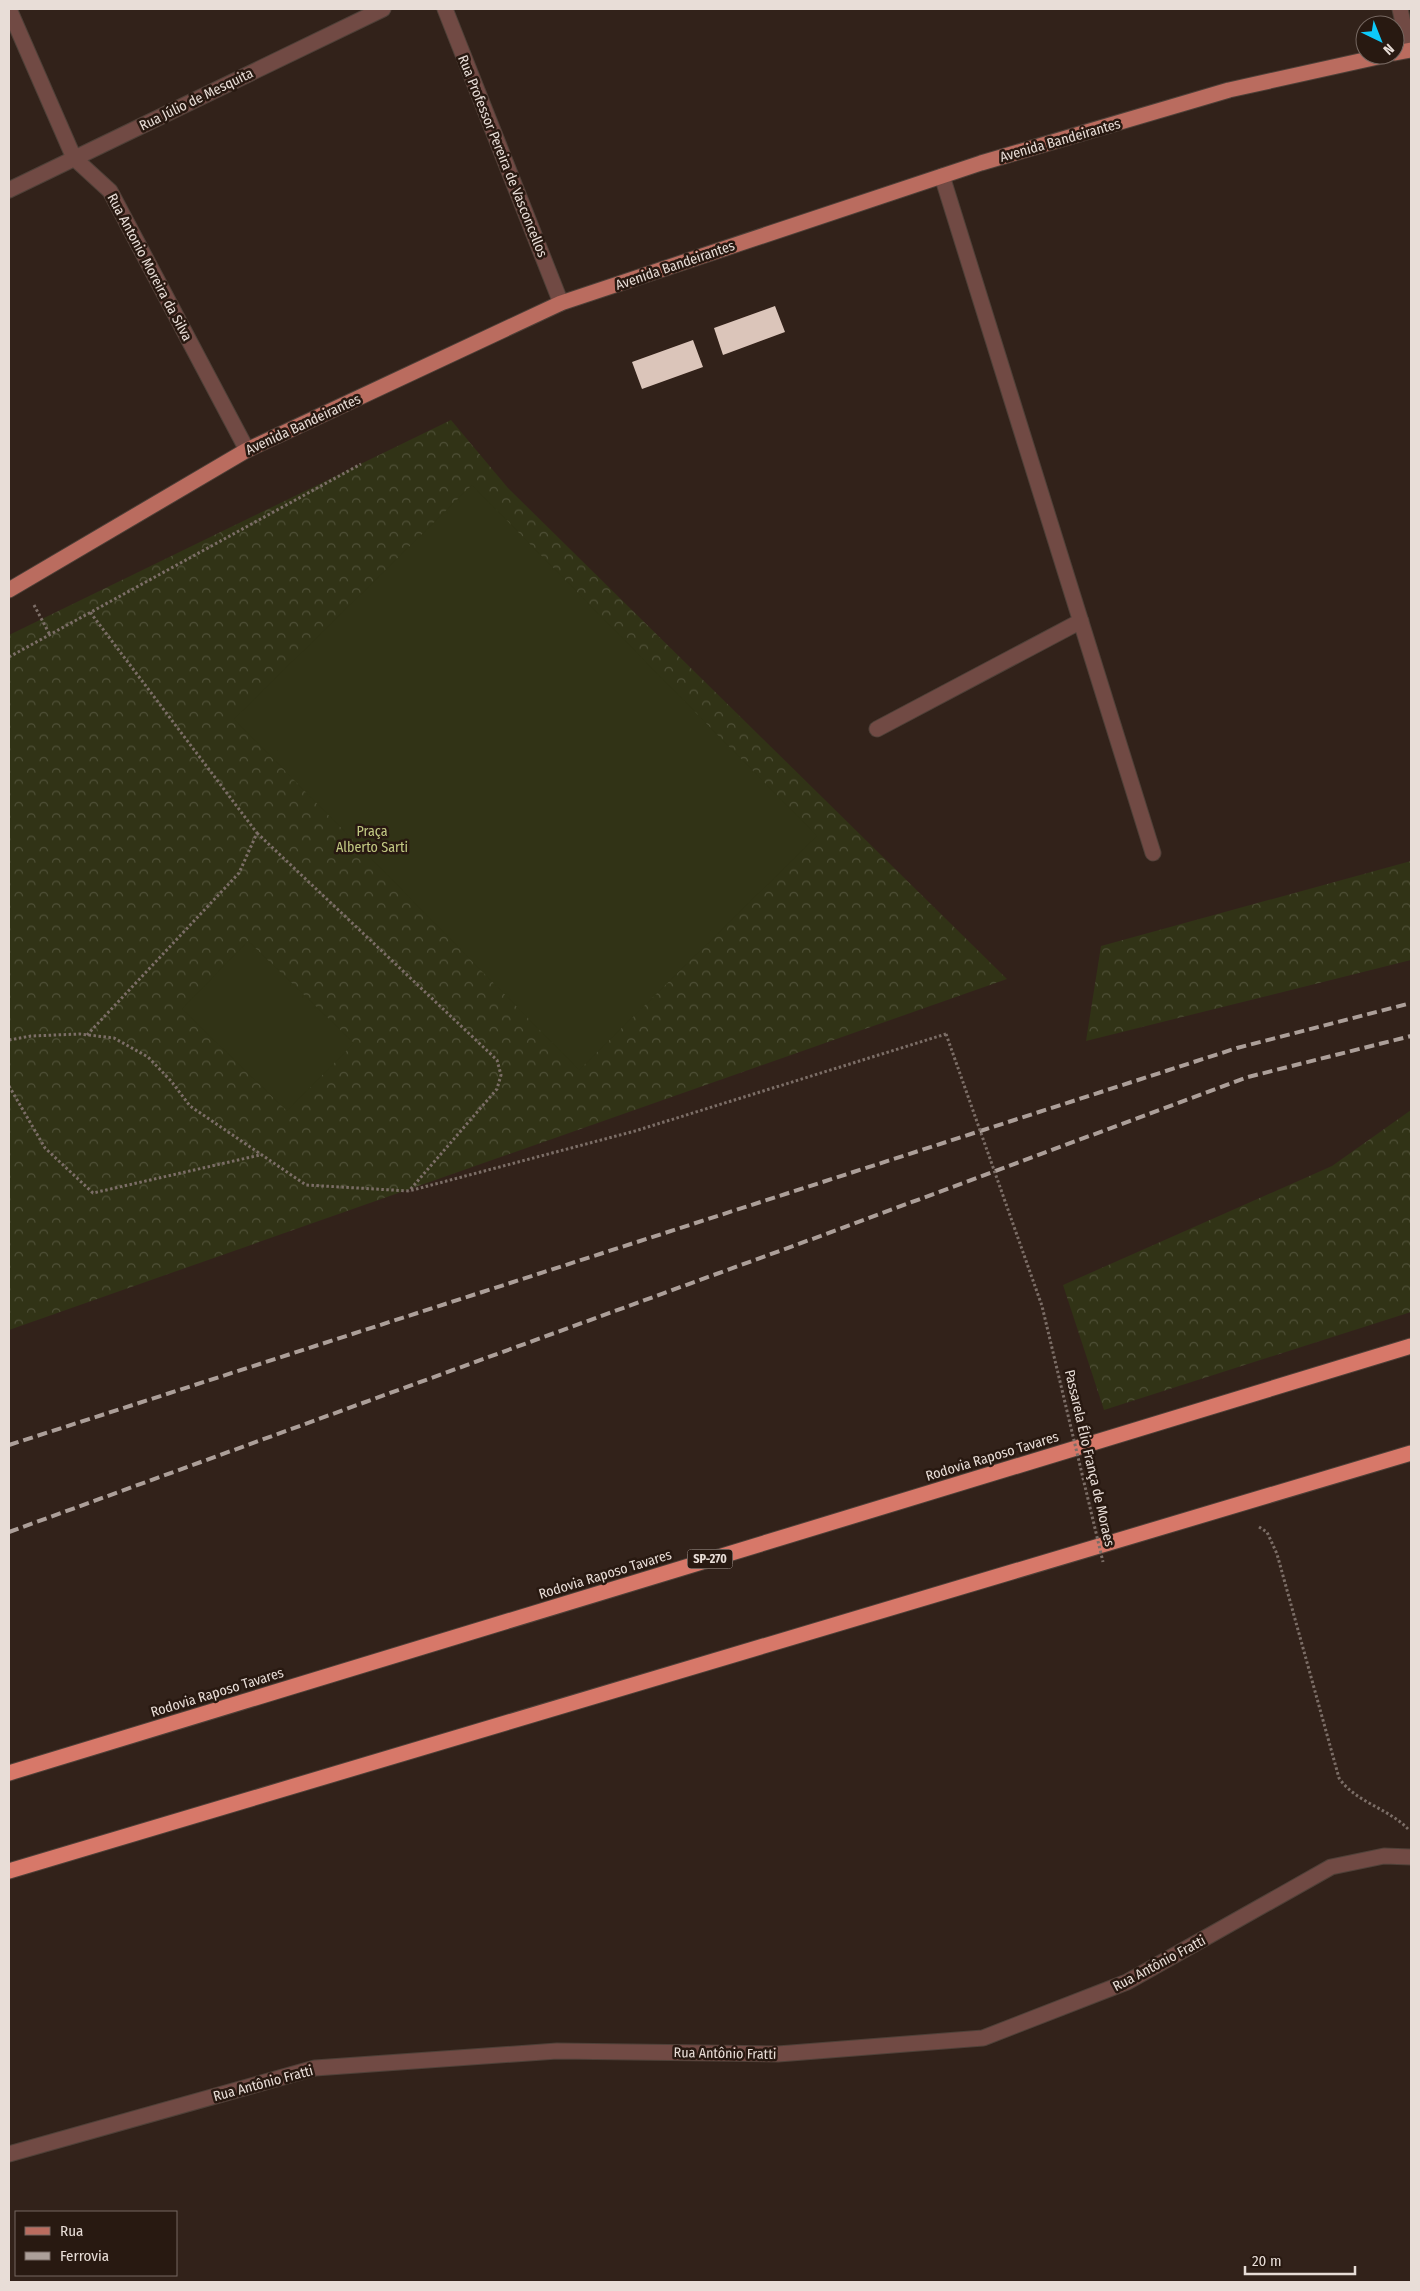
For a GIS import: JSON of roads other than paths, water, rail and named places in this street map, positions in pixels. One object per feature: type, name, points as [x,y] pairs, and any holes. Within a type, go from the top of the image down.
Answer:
[{"type":"highway","name":"Rodovia Raposo Tavares","points":[[9,1773],[1411,1346]]},
{"type":"highway","points":[[9,1871],[1411,1452]]},
{"type":"main road","name":"Avenida Bandeirantes","points":[[9,590],[247,450],[561,304],[942,176],[1229,90],[1355,62]]},
{"type":"street","name":"Rua Antonio Moreira da Silva","points":[[9,9],[74,158],[110,191],[247,450]]},
{"type":"street","name":"Rua Júlio de Mesquita","points":[[9,190],[383,9]]},
{"type":"street","name":"Rua Professor Pereira de Vasconcellos","points":[[445,9],[561,304]]},
{"type":"street","points":[[942,176],[1153,854]]},
{"type":"street","points":[[877,729],[1081,621]]},
{"type":"street","name":"Rua Antônio Fratti","points":[[9,2154],[315,2068],[556,2051],[778,2054],[983,2038],[1127,1982],[1331,1867],[1384,1856],[1411,1857]]},
{"type":"railway","points":[[9,1445],[1237,1048],[1411,1003]]},
{"type":"railway","points":[[9,1532],[826,1234],[1248,1077],[1411,1036]]},
{"type":"park label","name":"Praça Alberto Sarti","points":[[372,840]]}]
